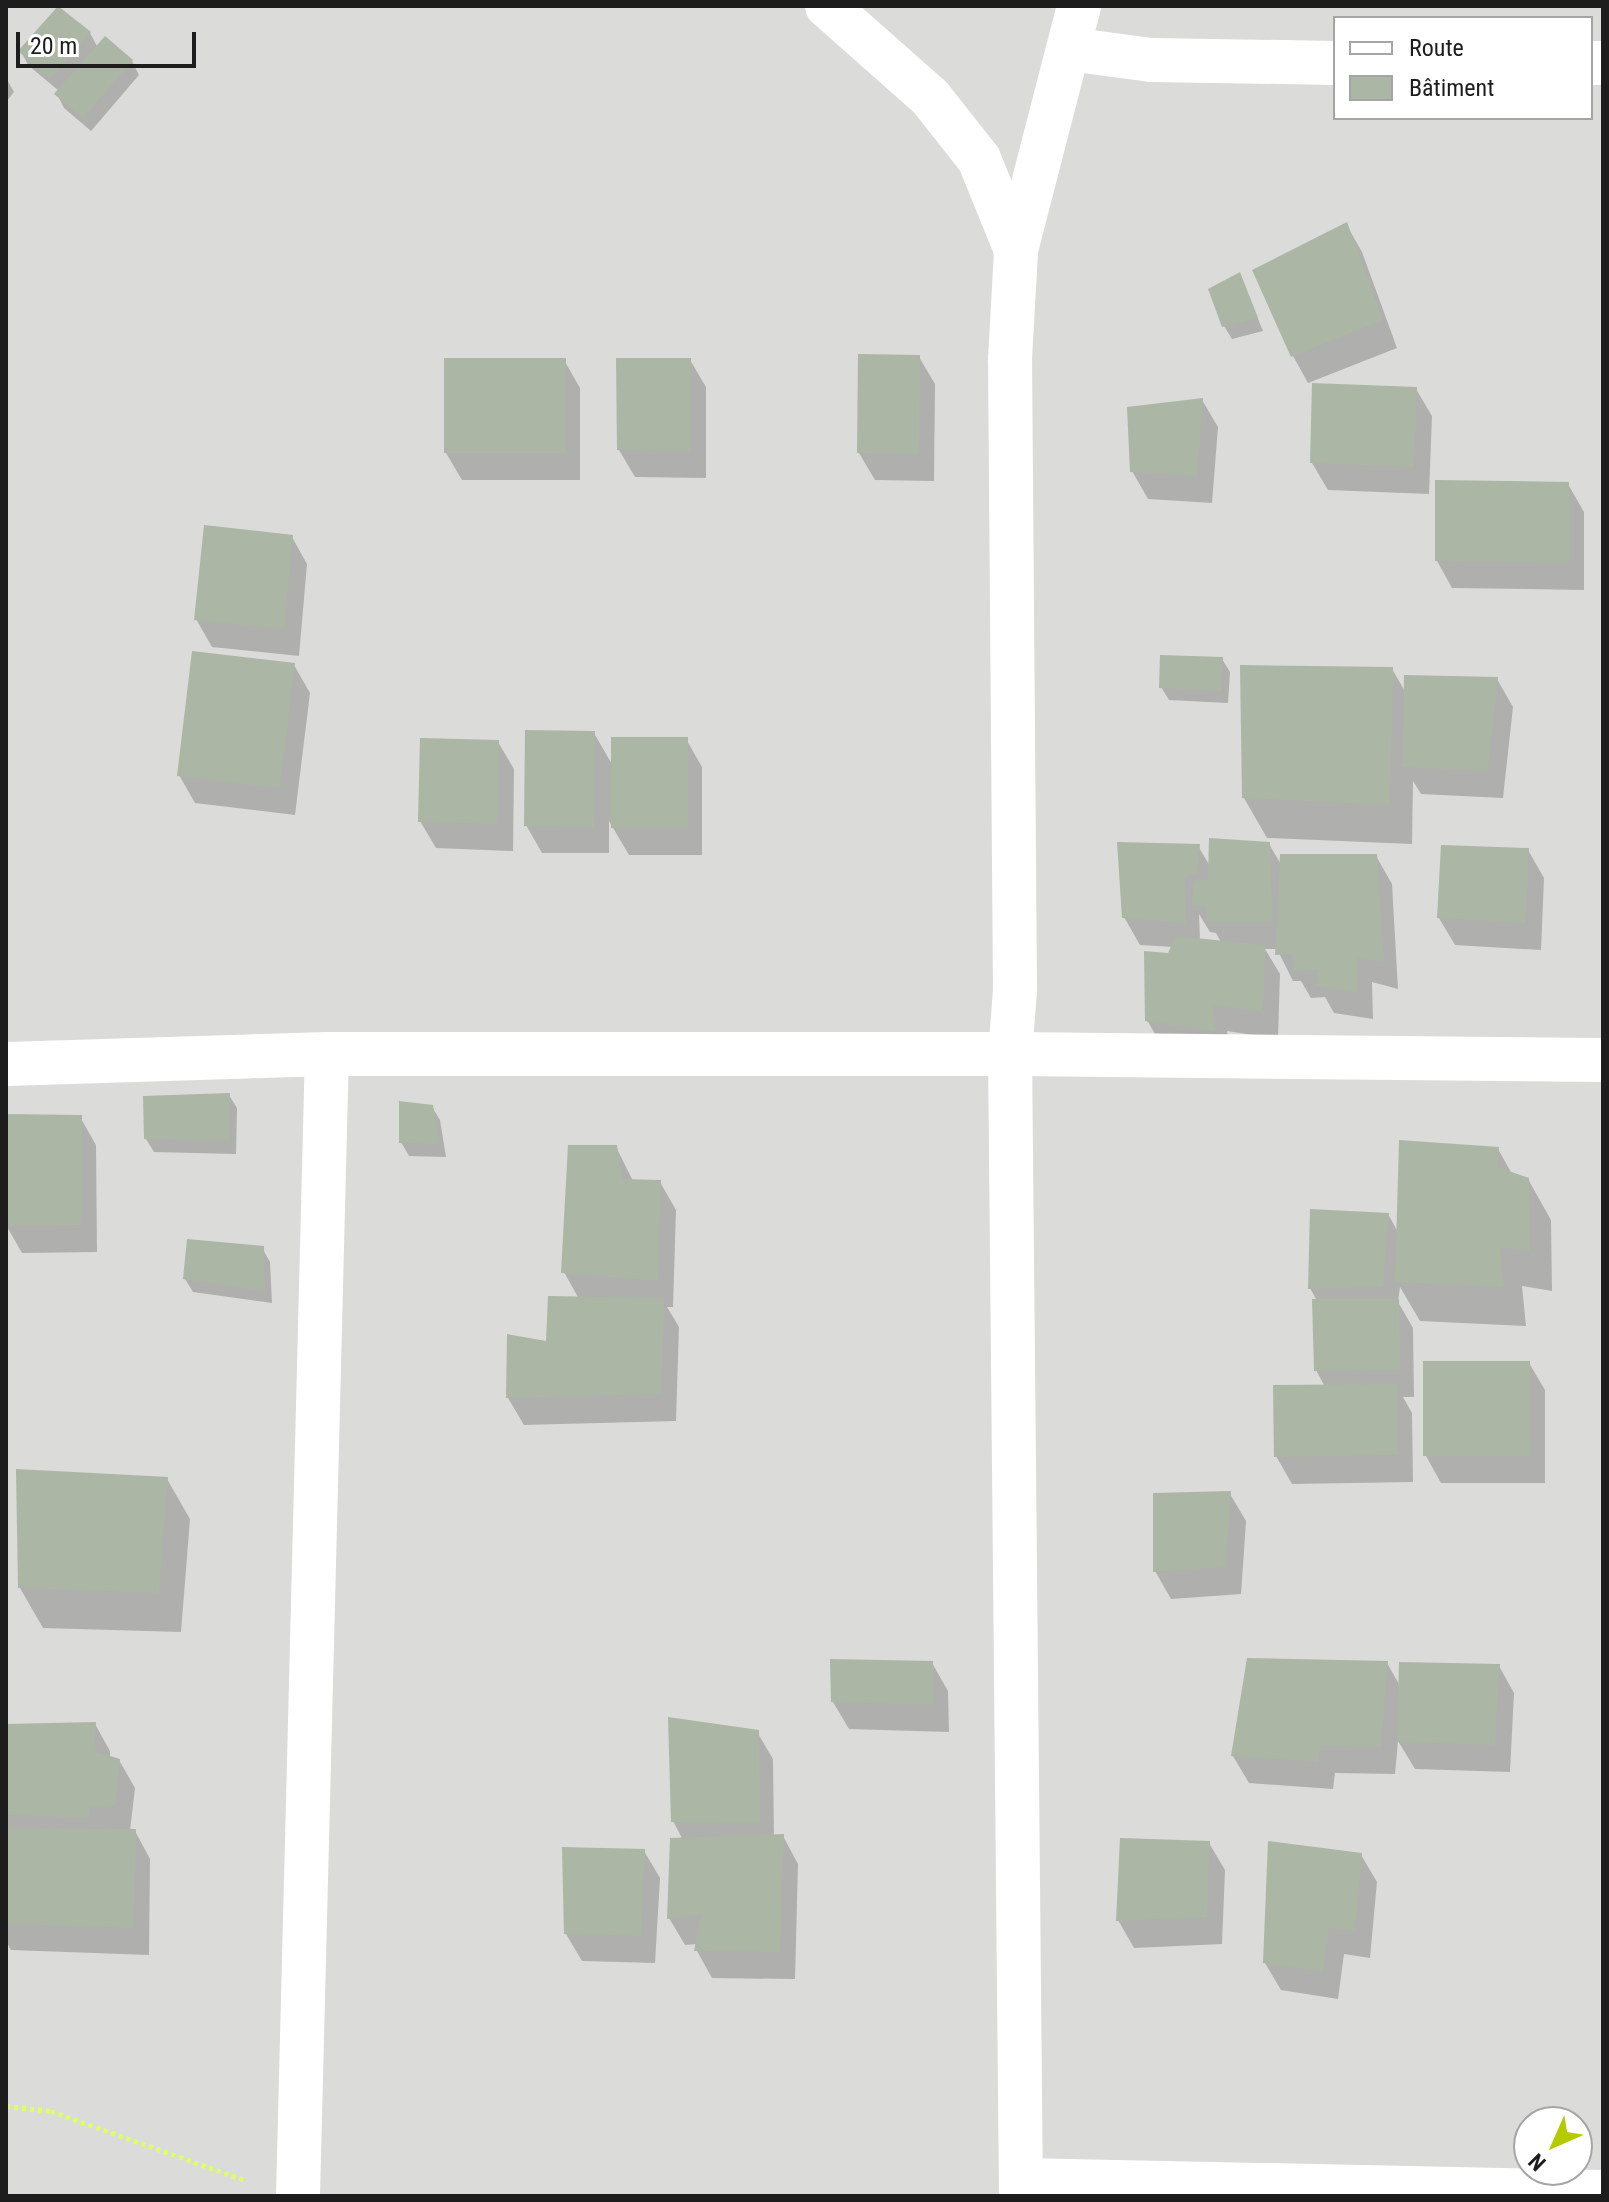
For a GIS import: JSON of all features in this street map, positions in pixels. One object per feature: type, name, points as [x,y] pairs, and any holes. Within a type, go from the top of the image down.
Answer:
[{"type":"street","points":[[827,6],[930,97],[979,159],[1016,250]]},
{"type":"street","points":[[1079,6],[1016,250],[1010,359],[1015,990],[1010,1054],[1021,2188],[1603,2192]]},
{"type":"street","points":[[1069,49],[1151,60],[1333,63]]},
{"type":"street","points":[[298,2196],[327,1054]]},
{"type":"street","points":[[6,1064],[327,1054],[1010,1054],[1603,1060]]},
{"type":"path","points":[[6,2106],[51,2111],[246,2180]]},
{"type":"shaded area","points":[[6,6],[1603,6],[1603,2196],[6,2196]]},
{"type":"building","points":[[58,6],[91,32],[50,79],[18,51]]},
{"type":"building","points":[[105,36],[133,60],[83,118],[54,94]]},
{"type":"building","points":[[1347,222],[1383,320],[1291,357],[1252,270]]},
{"type":"building","points":[[1240,272],[1258,318],[1222,327],[1208,289]]},
{"type":"building","points":[[858,354],[920,355],[919,454],[857,453]]},
{"type":"building","points":[[444,358],[566,358],[566,453],[444,453]]},
{"type":"building","points":[[616,358],[691,358],[691,451],[617,450]]},
{"type":"building","points":[[1312,383],[1417,387],[1414,467],[1310,463]]},
{"type":"building","points":[[1203,398],[1197,476],[1130,472],[1127,407]]},
{"type":"building","points":[[1435,480],[1569,482],[1569,563],[1435,561]]},
{"type":"building","points":[[204,525],[293,535],[284,629],[194,620]]},
{"type":"building","points":[[192,651],[295,663],[280,788],[177,776]]},
{"type":"building","points":[[1160,655],[1223,657],[1222,691],[1159,688]]},
{"type":"building","points":[[1240,665],[1393,667],[1390,805],[1242,798]]},
{"type":"building","points":[[1404,675],[1498,677],[1488,771],[1403,767]]},
{"type":"building","points":[[525,730],[595,731],[594,827],[524,826]]},
{"type":"building","points":[[611,737],[688,737],[688,828],[611,828]]},
{"type":"building","points":[[420,738],[499,740],[498,824],[418,822]]},
{"type":"building","points":[[1209,838],[1270,842],[1272,922],[1207,922],[1207,907],[1192,905],[1194,881],[1208,879]]},
{"type":"building","points":[[1117,842],[1200,844],[1198,873],[1185,877],[1186,923],[1122,918]]},
{"type":"building","points":[[1441,845],[1529,848],[1526,923],[1437,918]]},
{"type":"building","points":[[1280,854],[1377,854],[1384,963],[1357,956],[1358,993],[1316,986],[1318,970],[1293,971],[1293,954],[1275,955]]},
{"type":"building","points":[[1176,936],[1265,945],[1263,1012],[1212,1005],[1216,1031],[1145,1021],[1144,951],[1168,953]]},
{"type":"building","points":[[230,1093],[229,1141],[144,1139],[143,1096]]},
{"type":"building","points":[[399,1101],[433,1105],[440,1144],[399,1143]]},
{"type":"building","points":[[6,1114],[82,1115],[82,1225],[6,1226]]},
{"type":"building","points":[[1399,1140],[1499,1147],[1497,1167],[1529,1178],[1530,1252],[1500,1247],[1504,1287],[1395,1282]]},
{"type":"building","points":[[568,1145],[617,1145],[622,1179],[661,1180],[658,1281],[561,1273]]},
{"type":"building","points":[[1310,1209],[1389,1213],[1383,1287],[1308,1289]]},
{"type":"building","points":[[187,1239],[264,1246],[265,1291],[183,1279]]},
{"type":"building","points":[[548,1296],[664,1298],[662,1394],[506,1398],[507,1334],[546,1341]]},
{"type":"building","points":[[1312,1299],[1399,1299],[1400,1370],[1314,1371]]},
{"type":"building","points":[[1423,1361],[1530,1361],[1531,1456],[1423,1456]]},
{"type":"building","points":[[1397,1384],[1398,1455],[1274,1457],[1273,1385]]},
{"type":"building","points":[[16,1469],[168,1477],[159,1593],[18,1588]]},
{"type":"building","points":[[1231,1491],[1226,1567],[1153,1572],[1153,1493]]},
{"type":"building","points":[[1247,1658],[1388,1661],[1381,1747],[1320,1746],[1318,1762],[1231,1756]]},
{"type":"building","points":[[830,1659],[933,1661],[934,1705],[831,1702]]},
{"type":"building","points":[[1399,1662],[1500,1664],[1495,1745],[1397,1742]]},
{"type":"building","points":[[668,1717],[759,1730],[760,1823],[671,1822]]},
{"type":"building","points":[[96,1722],[94,1751],[120,1759],[115,1806],[90,1807],[89,1818],[6,1815],[6,1724]]},
{"type":"building","points":[[6,1828],[136,1829],[134,1928],[6,1924]]},
{"type":"building","points":[[784,1834],[780,1952],[694,1951],[701,1914],[667,1919],[670,1838]]},
{"type":"building","points":[[1120,1838],[1210,1841],[1207,1917],[1116,1921]]},
{"type":"building","points":[[1268,1841],[1362,1853],[1355,1931],[1329,1928],[1323,1972],[1263,1963]]},
{"type":"building","points":[[562,1847],[645,1849],[641,1936],[564,1934]]}]
